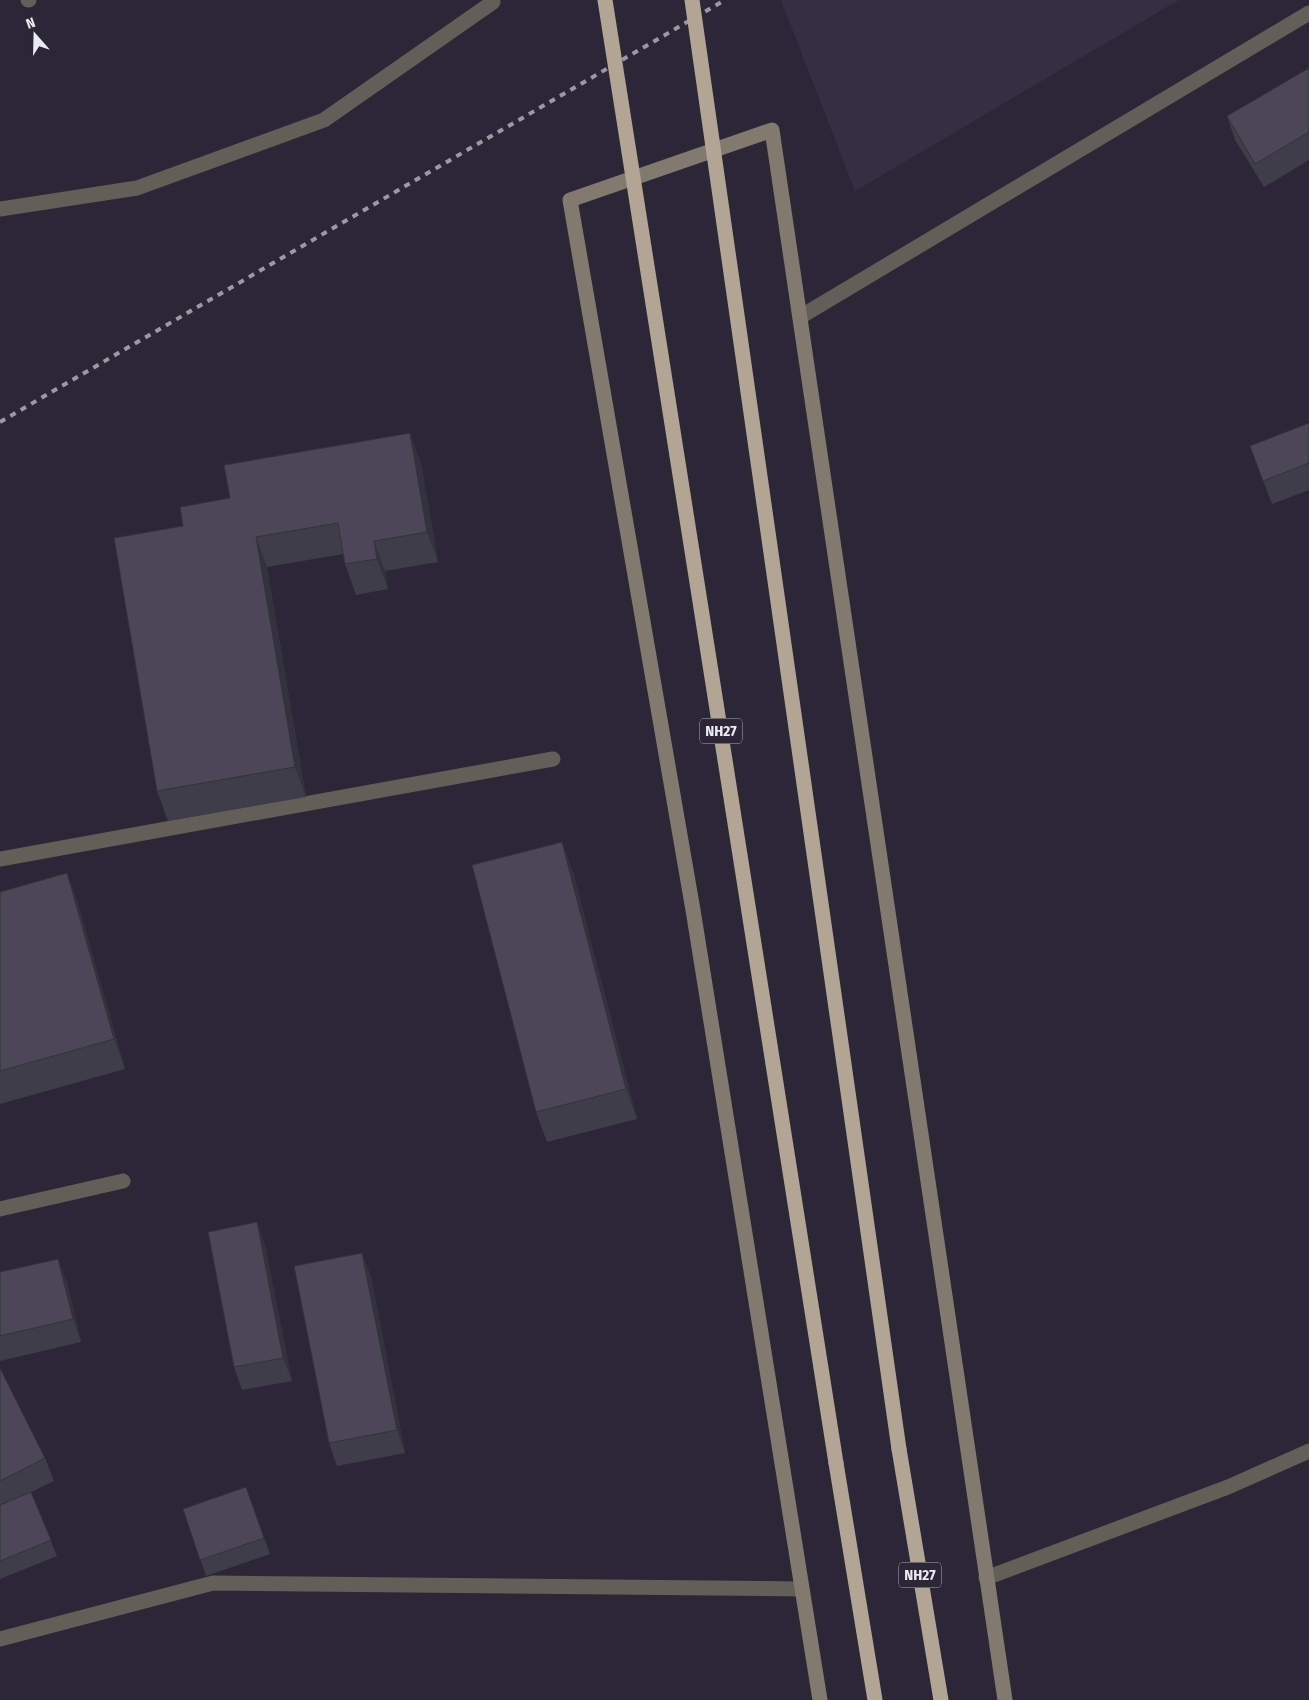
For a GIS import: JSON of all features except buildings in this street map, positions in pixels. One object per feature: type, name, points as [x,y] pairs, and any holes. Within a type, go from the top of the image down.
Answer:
[{"type":"highway","name":"NH27","points":[[605,0],[875,1700]]},
{"type":"highway","name":"NH27","points":[[692,0],[899,1449],[940,1700]]},
{"type":"street","points":[[0,209],[137,188],[324,120],[493,2]]},
{"type":"street","points":[[800,317],[1309,13]]},
{"type":"street","points":[[820,1700],[693,910],[570,200],[772,130],[1005,1700]]},
{"type":"street","points":[[0,859],[553,758]]},
{"type":"street","points":[[0,1209],[123,1180]]},
{"type":"street","points":[[986,1578],[1228,1487],[1309,1451]]},
{"type":"street","points":[[0,1639],[213,1583],[802,1590]]},
{"type":"shaded area","points":[[781,0],[1179,0],[855,191]]},
{"type":"railway","points":[[0,422],[725,0]]}]
